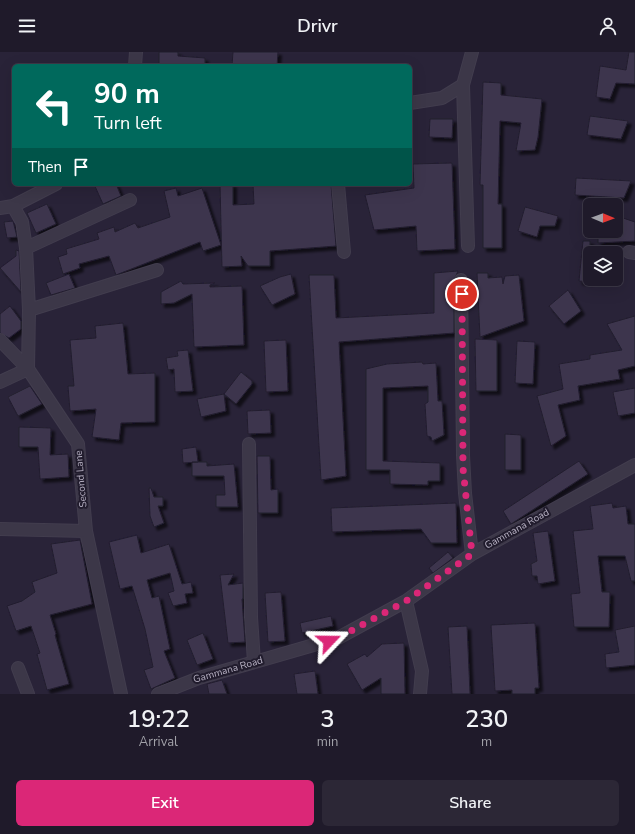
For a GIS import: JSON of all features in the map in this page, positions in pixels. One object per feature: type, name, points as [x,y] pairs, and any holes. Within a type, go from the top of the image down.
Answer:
[{"type":"street","points":[[136,52],[136,64]]},
{"type":"street","points":[[468,246],[463,85],[472,52]]},
{"type":"street","points":[[412,103],[442,98],[463,85]]},
{"type":"street","points":[[0,208],[13,206],[52,186]]},
{"type":"street","points":[[338,186],[344,252]]},
{"type":"street","points":[[26,248],[130,200]]},
{"type":"street","points":[[0,382],[28,369],[29,310],[26,248],[22,222],[13,206]]},
{"type":"street","points":[[29,310],[157,270]]},
{"type":"street","points":[[461,280],[464,493],[472,554]]},
{"type":"street","name":"Second Lane","points":[[0,340],[28,369],[78,444],[86,531],[121,694]]},
{"type":"street","points":[[249,444],[251,618],[254,662]]},
{"type":"street","name":"Gammana Road","points":[[158,694],[199,678],[338,638],[406,601],[472,554],[635,465]]},
{"type":"street","points":[[0,529],[86,531]]},
{"type":"street","points":[[406,601],[422,671],[420,694]]},
{"type":"street","points":[[18,668],[28,694]]},
{"type":"building","points":[[159,52],[178,52],[178,56],[205,58],[205,64],[159,64]]},
{"type":"building","points":[[233,52],[278,52],[277,64],[232,64]]},
{"type":"building","points":[[629,52],[635,52],[635,84],[616,83],[610,99],[596,97],[600,66],[626,70]]},
{"type":"building","points":[[483,82],[501,83],[501,95],[542,99],[538,137],[535,150],[516,151],[521,123],[500,121],[498,204],[502,204],[502,248],[483,248],[483,185],[480,185]]},
{"type":"building","points":[[590,116],[628,121],[621,139],[587,135]]},
{"type":"building","points":[[430,119],[453,119],[452,138],[429,137]]},
{"type":"building","points":[[452,163],[455,249],[417,251],[416,226],[374,230],[365,195],[414,188],[413,164]]},
{"type":"building","points":[[576,178],[631,181],[624,198],[575,195]]},
{"type":"building","points":[[95,186],[117,186],[121,196],[103,204]]},
{"type":"building","points":[[220,186],[233,186],[233,205],[254,204],[253,186],[331,186],[336,246],[270,251],[270,266],[248,266],[241,256],[242,266],[222,267]]},
{"type":"building","points":[[176,188],[178,196],[202,188],[221,245],[203,251],[200,242],[116,275],[109,256],[79,264],[80,268],[63,274],[58,257],[67,254],[66,249],[99,239],[97,233],[114,227],[115,232],[135,223],[138,228],[170,217],[164,191]]},
{"type":"building","points":[[47,204],[56,224],[36,233],[27,213]]},
{"type":"building","points":[[525,207],[558,216],[555,226],[540,226],[537,237],[518,231]]},
{"type":"building","points":[[623,218],[635,222],[635,241],[598,243],[598,238],[623,238]]},
{"type":"building","points":[[13,221],[17,237],[7,238],[4,222]]},
{"type":"building","points":[[583,241],[590,241],[590,246],[583,246],[583,281],[579,281]]},
{"type":"building","points":[[16,250],[19,251],[21,292],[0,268],[16,256]]},
{"type":"building","points":[[458,271],[454,280],[454,333],[339,342],[346,476],[321,480],[309,275],[334,275],[336,318],[434,313],[434,273]]},
{"type":"building","points":[[477,273],[488,273],[488,278],[502,277],[503,284],[505,276],[519,275],[524,321],[480,337]]},
{"type":"building","points":[[69,274],[75,288],[51,295],[46,283]]},
{"type":"building","points":[[291,274],[295,294],[272,305],[260,286]]},
{"type":"building","points":[[181,281],[183,284],[215,283],[210,285],[210,287],[242,286],[244,345],[194,347],[192,294],[174,303],[161,304],[161,292]]},
{"type":"building","points":[[568,290],[581,311],[564,324],[549,306]]},
{"type":"building","points":[[10,306],[21,321],[21,329],[9,338],[0,333],[0,314]]},
{"type":"building","points":[[635,316],[635,366],[618,370],[620,379],[578,386],[580,400],[558,405],[566,436],[551,446],[537,396],[563,389],[559,364],[590,359],[590,355],[622,350],[607,324]]},
{"type":"building","points":[[123,323],[128,374],[155,373],[155,422],[121,423],[119,440],[92,437],[96,409],[70,411],[68,386],[74,386],[70,340],[96,338],[95,326]]},
{"type":"building","points":[[475,339],[497,340],[497,391],[476,391]]},
{"type":"building","points":[[286,340],[288,391],[266,392],[264,341]]},
{"type":"building","points":[[517,341],[535,342],[533,384],[515,383]]},
{"type":"building","points":[[188,350],[193,391],[175,392],[174,369],[168,370],[166,358],[178,356],[177,351]]},
{"type":"building","points":[[422,362],[423,364],[436,363],[438,401],[442,401],[444,435],[432,441],[431,437],[427,436],[425,404],[428,402],[428,386],[383,388],[383,461],[440,463],[440,481],[428,481],[428,485],[390,484],[390,470],[366,470],[366,369],[387,364]]},
{"type":"building","points":[[241,372],[252,381],[252,384],[236,404],[224,394]]},
{"type":"building","points":[[30,386],[42,404],[18,416],[8,397]]},
{"type":"building","points":[[635,388],[635,413],[618,416],[613,392]]},
{"type":"building","points":[[224,394],[226,411],[201,417],[197,399]]},
{"type":"building","points":[[270,410],[271,433],[248,434],[247,411]]},
{"type":"building","points":[[19,427],[51,428],[50,455],[68,454],[69,477],[40,479],[38,447],[19,447]]},
{"type":"building","points":[[505,434],[521,435],[521,470],[505,470]]},
{"type":"building","points":[[196,447],[198,462],[183,463],[182,449]]},
{"type":"building","points":[[257,456],[270,456],[271,490],[278,489],[278,513],[258,513]]},
{"type":"building","points":[[579,461],[588,474],[511,524],[503,511]]},
{"type":"building","points":[[192,462],[207,462],[207,466],[234,464],[238,507],[216,507],[216,495],[225,495],[224,476],[192,476]]},
{"type":"building","points":[[149,488],[151,488],[154,497],[163,497],[163,506],[158,506],[164,523],[154,527],[150,516]]},
{"type":"building","points":[[456,503],[457,543],[431,543],[421,529],[332,532],[331,508]]},
{"type":"building","points":[[612,503],[613,508],[626,506],[628,524],[635,524],[635,581],[631,581],[625,556],[598,556],[602,592],[610,592],[609,627],[574,627],[571,594],[580,593],[573,531],[593,529],[590,506]]},
{"type":"building","points":[[548,531],[555,581],[538,584],[537,576],[532,576],[531,564],[537,561],[533,533]]},
{"type":"building","points":[[137,535],[141,553],[169,544],[182,584],[191,582],[193,593],[185,594],[187,603],[173,606],[168,593],[174,591],[170,573],[147,580],[152,598],[159,596],[170,649],[164,651],[175,678],[151,689],[144,670],[153,667],[145,629],[132,586],[120,589],[109,542]]},
{"type":"building","points":[[80,540],[92,604],[50,615],[69,684],[47,690],[37,654],[40,653],[31,626],[16,631],[7,606],[22,601],[35,592],[32,582],[57,573],[51,544]]},
{"type":"building","points":[[448,552],[453,558],[433,573],[429,568]]},
{"type":"building","points":[[234,574],[228,585],[243,583],[242,599],[245,642],[228,643],[220,575]]},
{"type":"building","points":[[281,592],[285,641],[268,642],[265,593]]},
{"type":"building","points":[[331,616],[333,626],[302,633],[300,623]]},
{"type":"building","points":[[535,623],[539,688],[535,688],[535,694],[512,694],[512,690],[495,691],[491,625]]},
{"type":"building","points":[[467,626],[470,694],[452,694],[448,627]]},
{"type":"building","points":[[635,626],[635,665],[606,668],[605,654],[619,652],[615,630]]},
{"type":"building","points":[[203,633],[213,659],[197,665],[187,640]]},
{"type":"building","points":[[404,643],[405,694],[381,694],[381,678],[362,690],[347,664],[365,654],[367,657],[382,644]]},
{"type":"building","points":[[315,671],[318,694],[297,694],[294,674]]},
{"type":"building","points":[[222,680],[227,694],[209,694],[207,684]]},
{"type":"route","points":[[329,641],[338,638],[406,601],[472,554],[464,493],[463,468],[462,294]]}]
